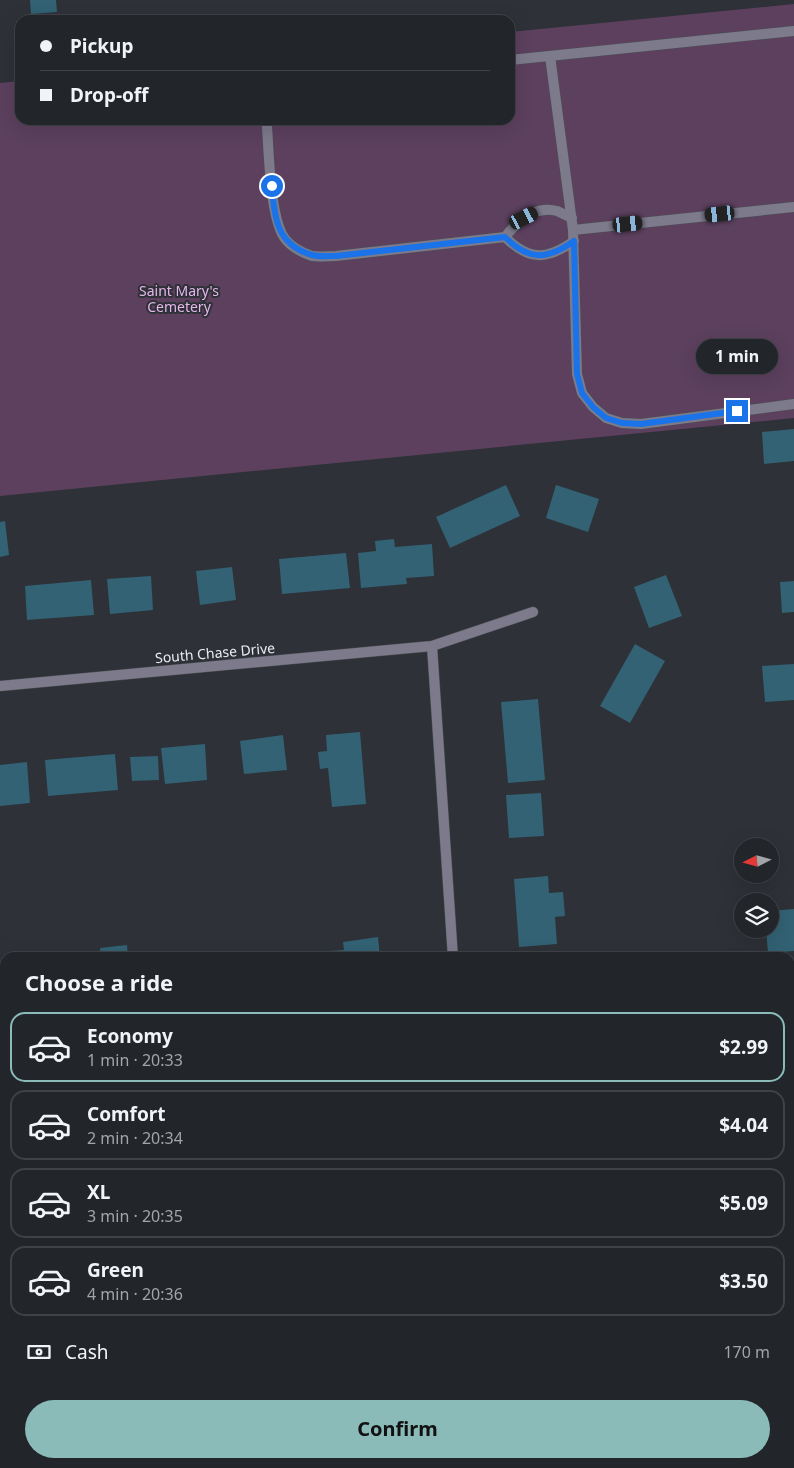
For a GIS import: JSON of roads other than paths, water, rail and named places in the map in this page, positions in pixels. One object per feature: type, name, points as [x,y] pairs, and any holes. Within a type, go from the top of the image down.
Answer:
[{"type":"street","points":[[515,60],[794,31]]},
{"type":"street","points":[[550,56],[572,218],[577,374],[582,393],[593,407],[606,418],[622,423],[641,424],[794,404]]},
{"type":"street","points":[[267,125],[273,206],[278,225],[285,239],[297,249],[314,256],[336,256],[505,237],[524,218],[536,212],[546,210],[557,211],[572,218]]},
{"type":"street","points":[[573,230],[794,207]]},
{"type":"street","points":[[505,237],[520,250],[537,256],[561,250],[574,241]]},
{"type":"street","name":"South Chase Drive","points":[[0,686],[432,646],[533,612]]},
{"type":"street","points":[[432,646],[453,952]]},
{"type":"park label","name":"Saint Mary's Cemetery","points":[[179,300]]}]
